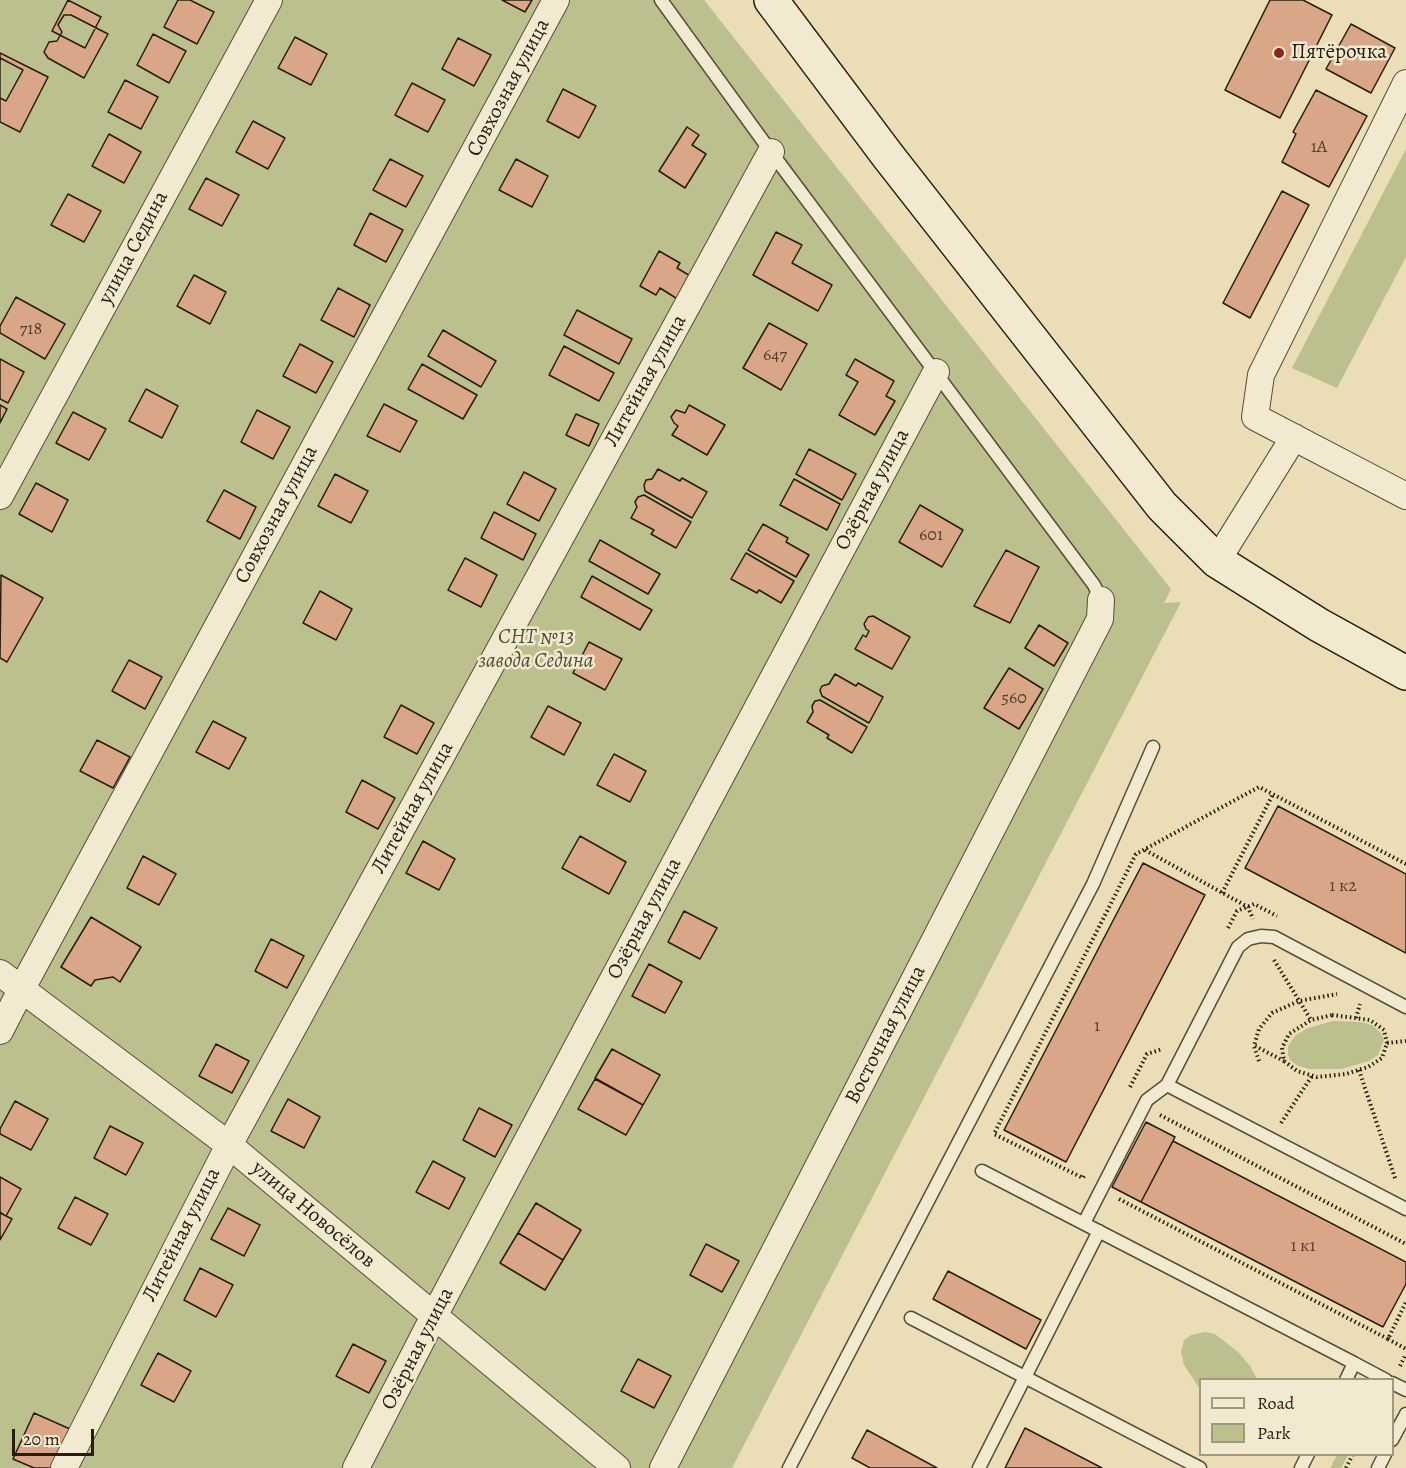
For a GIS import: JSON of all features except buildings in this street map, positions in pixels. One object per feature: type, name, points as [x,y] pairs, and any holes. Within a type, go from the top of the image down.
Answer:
[{"type":"street","name":"улица Седина","points":[[0,496],[268,0]]},
{"type":"street","name":"Совхозная улица","points":[[0,1031],[556,0]]},
{"type":"street","points":[[771,0],[888,156],[1162,506],[1217,561],[1319,625],[1406,673]]},
{"type":"street","points":[[1406,83],[1261,375],[1255,417],[1406,496]]},
{"type":"street","name":"Литейная улица","points":[[64,1468],[229,1145],[771,152]]},
{"type":"street","name":"Озёрная улица","points":[[356,1468],[434,1316],[936,372]]},
{"type":"street","points":[[1217,561],[1294,437]]},
{"type":"street","name":"Восточная улица","points":[[663,1468],[1100,619],[1101,600]]},
{"type":"street","name":"улица Новосёлов","points":[[0,973],[229,1145],[617,1468]]},
{"type":"lane","points":[[661,0],[771,152],[1094,585],[1101,600]]},
{"type":"lane","points":[[789,1468],[1093,885],[1153,747]]},
{"type":"lane","points":[[1084,1223],[1147,1100],[1167,1085],[1238,947],[1248,939],[1261,936],[1274,937],[1406,1007]]},
{"type":"lane","points":[[1167,1085],[1405,1208]]},
{"type":"lane","points":[[982,1171],[1382,1378]]},
{"type":"lane","points":[[980,1468],[1099,1231]]},
{"type":"lane","points":[[911,1318],[1200,1468]]},
{"type":"lane","points":[[1347,1378],[1354,1363]]},
{"type":"lane","points":[[1394,1436],[1406,1414]]},
{"type":"path","points":[[1406,864],[1259,787],[1136,854],[994,1134],[1406,1349]]},
{"type":"path","points":[[1222,893],[1273,794]]},
{"type":"path","points":[[1144,850],[1248,907]]},
{"type":"path","points":[[1226,932],[1237,911],[1254,904],[1285,920]]},
{"type":"path","points":[[1356,1018],[1361,999]]},
{"type":"path","points":[[1259,1061],[1254,1046],[1259,1029],[1272,1014],[1299,1001]]},
{"type":"path","points":[[1254,1046],[1284,1061],[1297,1071],[1317,1077],[1346,1074],[1368,1067],[1382,1058],[1387,1043],[1384,1030],[1370,1020],[1356,1018],[1332,1015],[1311,1020],[1289,1034],[1282,1048],[1284,1061]]},
{"type":"path","points":[[1387,1043],[1406,1041]]},
{"type":"path","points":[[1167,1048],[1147,1054],[1125,1097],[1406,1244]]},
{"type":"path","points":[[1359,1070],[1405,1208],[1390,1236]]},
{"type":"path","points":[[1083,1179],[1088,1168]]},
{"type":"path","points":[[1388,1339],[1406,1302]]},
{"type":"green space","name":"СНТ №13 завода Седина","points":[[0,0],[704,0],[1171,589],[1164,603],[1181,602],[732,1468],[0,1468]]},
{"type":"green space","points":[[1406,149],[1406,257],[1337,388],[1292,368]]},
{"type":"green space","points":[[1333,1021],[1361,1022],[1372,1025],[1381,1033],[1384,1040],[1378,1055],[1369,1061],[1341,1069],[1310,1069],[1298,1066],[1290,1060],[1288,1046],[1296,1035],[1308,1028]]},
{"type":"green space","points":[[1205,1332],[1215,1334],[1238,1352],[1256,1378],[1199,1378],[1199,1388],[1184,1365],[1181,1352],[1184,1340],[1191,1335]]},
{"type":"green space","points":[[1336,1456],[1347,1456],[1341,1468],[1330,1468]]},
{"type":"place","name":"Пятёрочка","points":[[1279,53]]}]
